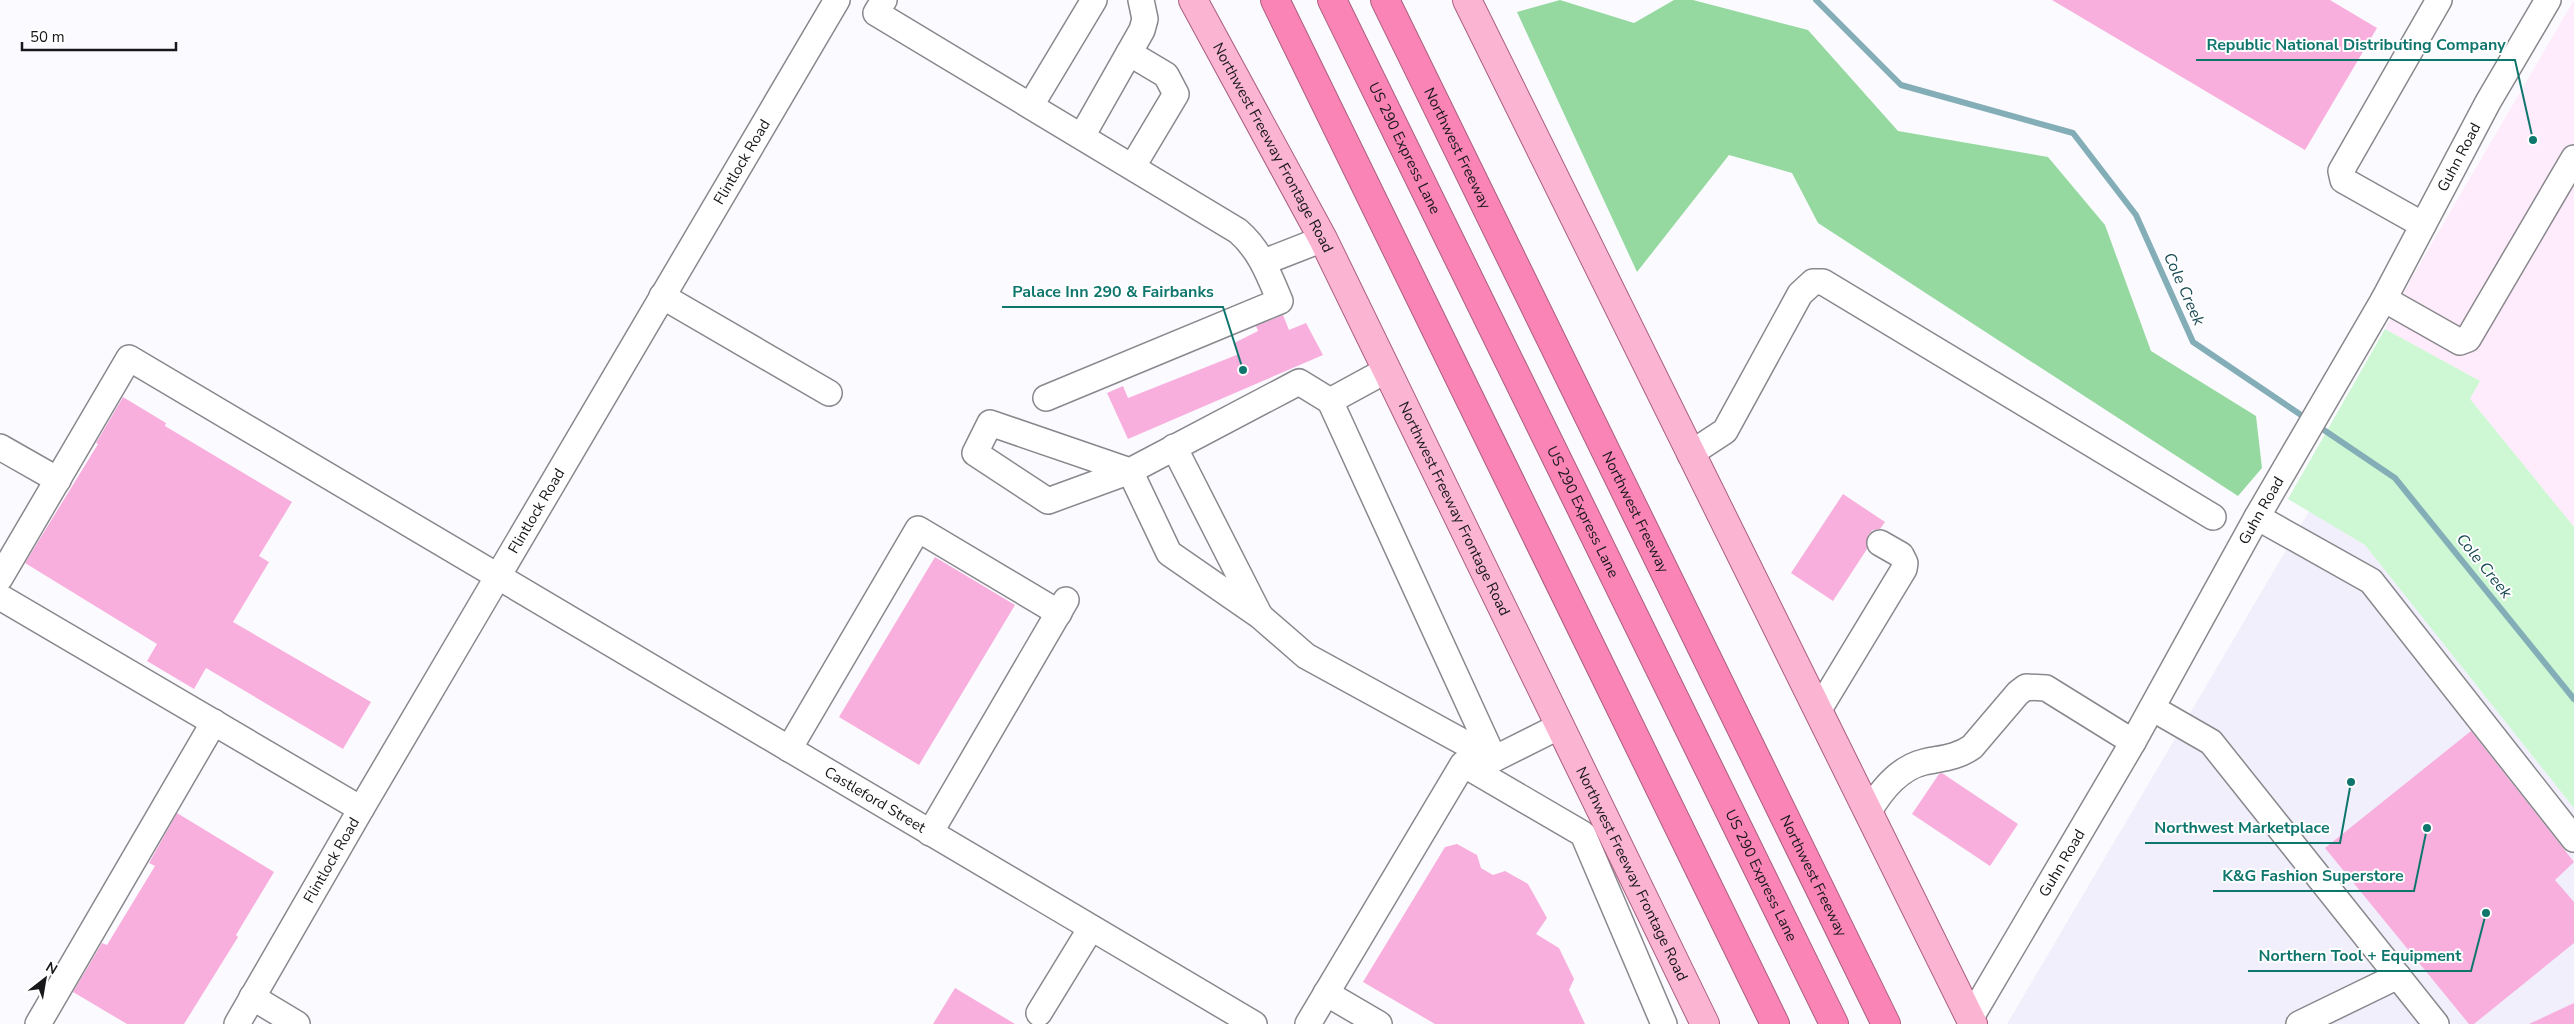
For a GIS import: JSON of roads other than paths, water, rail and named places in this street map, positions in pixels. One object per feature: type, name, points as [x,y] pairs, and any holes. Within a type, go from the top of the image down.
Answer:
[{"type":"highway","points":[[1275,0],[1776,1024]]},
{"type":"highway","name":"US 290 Express Lane","points":[[1332,0],[1834,1024]]},
{"type":"highway","name":"Northwest Freeway","points":[[1385,0],[1886,1024]]},
{"type":"main road","name":"Northwest Freeway Frontage Road","points":[[1193,0],[1323,239],[1385,371],[1705,1024]]},
{"type":"main road","points":[[1467,0],[1971,1022]]},
{"type":"street","name":"Flintlock Road","points":[[237,1024],[497,576],[837,0]]},
{"type":"street","points":[[884,0],[876,13],[1133,166],[1238,232],[1248,240],[1264,262],[1280,300],[1046,398]]},
{"type":"street","points":[[1031,105],[1094,0]]},
{"type":"street","points":[[1082,136],[1142,30],[1145,19],[1141,0]]},
{"type":"street","points":[[2423,225],[2343,180],[2341,171],[2439,0]]},
{"type":"street","name":"Guhn Road","points":[[1971,1022],[2133,742],[2257,517],[2384,299],[2488,102],[2548,0]]},
{"type":"street","points":[[1129,53],[1166,75],[1176,94],[1133,166]]},
{"type":"street","points":[[2384,299],[2460,342],[2468,339],[2574,158]]},
{"type":"street","points":[[1264,262],[1323,239]]},
{"type":"street","points":[[1690,454],[1725,430],[1800,294],[1812,282],[1823,282],[2213,517]]},
{"type":"street","points":[[662,296],[829,393]]},
{"type":"street","name":"Castleford Street","points":[[58,480],[130,358],[1254,1024]]},
{"type":"street","points":[[1330,401],[1385,371]]},
{"type":"street","points":[[1494,759],[1306,656],[1260,616],[1169,553],[1130,471],[990,423],[974,453],[1048,501],[1130,471],[1299,382],[1330,401],[1494,759]]},
{"type":"street","points":[[0,447],[58,480],[0,578]]},
{"type":"street","points":[[1174,447],[1260,616]]},
{"type":"street","points":[[2257,517],[2371,581],[2574,839]]},
{"type":"street","points":[[789,749],[918,529],[1062,606],[930,832]]},
{"type":"street","points":[[1818,711],[1904,569],[1905,563],[1901,555],[1880,543]]},
{"type":"street","points":[[0,597],[361,809]]},
{"type":"street","points":[[1868,813],[1880,792],[1914,765],[1948,759],[1962,754],[1972,747],[2018,693],[2026,688],[2046,688],[2133,742]]},
{"type":"street","points":[[2152,708],[2211,742],[2436,1024]]},
{"type":"street","points":[[38,1024],[214,722]]},
{"type":"street","points":[[1494,759],[1560,726]]},
{"type":"street","points":[[1308,1024],[1463,764],[1583,834],[1614,836]]},
{"type":"street","points":[[1583,834],[1664,1024]]},
{"type":"street","points":[[1039,1013],[1091,928]]},
{"type":"street","points":[[2299,1024],[2398,976]]},
{"type":"street","points":[[1326,993],[1379,1024]]},
{"type":"street","points":[[252,997],[297,1024]]},
{"type":"waterway","name":"Cole Creek","points":[[1816,0],[1901,85],[2073,133],[2136,215],[2193,342],[2307,419]]},
{"type":"waterway","name":"Cole Creek","points":[[2315,424],[2395,478],[2574,699]]},
{"type":"place","name":"Republic National Distributing Company","points":[[2533,140]]},
{"type":"place","name":"Palace Inn 290 & Fairbanks","points":[[1243,370]]},
{"type":"place","name":"Northwest Marketplace","points":[[2351,782]]},
{"type":"place","name":"K&G Fashion Superstore","points":[[2427,828]]},
{"type":"place","name":"Northern Tool + Equipment","points":[[2486,913]]}]
